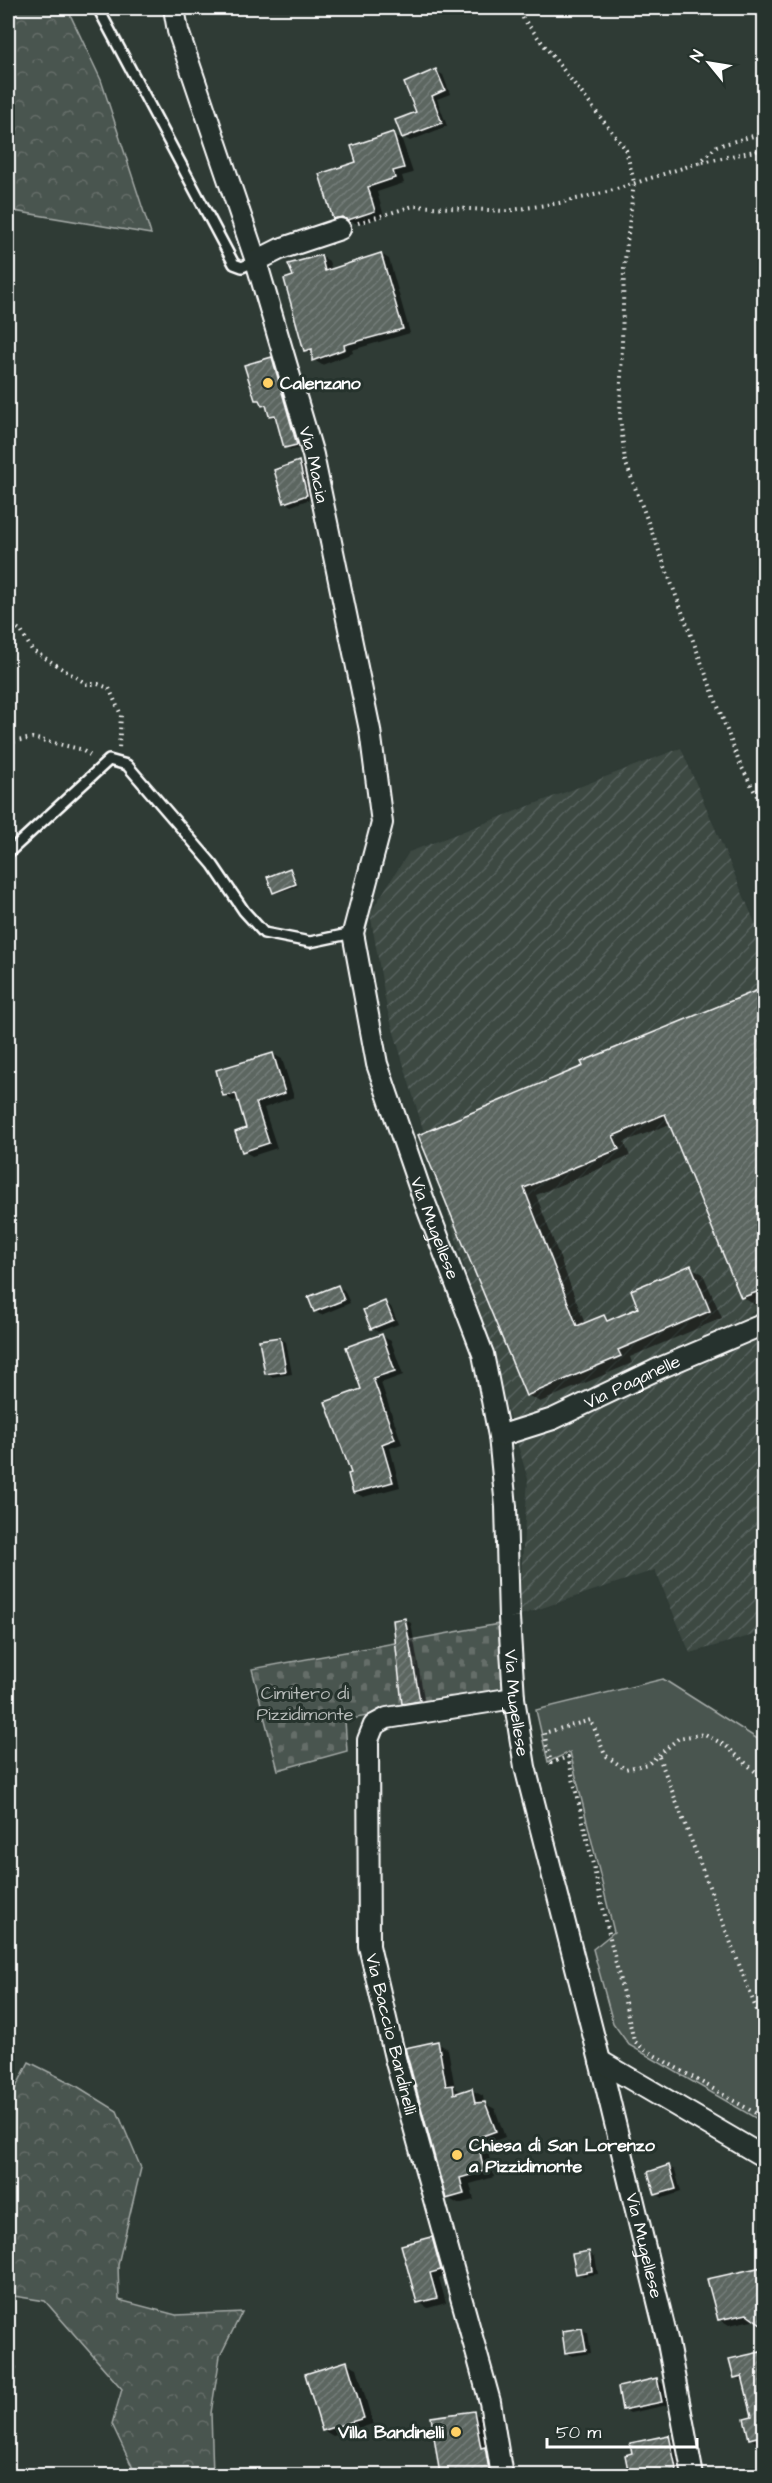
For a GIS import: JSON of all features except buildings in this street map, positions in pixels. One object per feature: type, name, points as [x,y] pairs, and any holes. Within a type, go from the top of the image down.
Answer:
[{"type":"street","name":"Via Macia","points":[[174,8],[178,31],[256,261],[313,455],[370,730],[382,823],[353,933]]},
{"type":"street","points":[[256,261],[280,249],[340,229]]},
{"type":"street","name":"Via Mugellese","points":[[353,933],[377,1064],[422,1195],[483,1353],[499,1436],[506,1507],[514,1698],[525,1767],[600,2061],[668,2343],[693,2475]]},
{"type":"street","name":"Via Paganelle","points":[[499,1436],[553,1419],[660,1368],[765,1324]]},
{"type":"street","name":"Via Baccio Bandinelli","points":[[502,2475],[487,2391],[399,2073],[369,1946],[368,1740],[375,1725],[387,1718],[514,1698]]},
{"type":"street","points":[[600,2061],[765,2157]]},
{"type":"lane","points":[[98,8],[234,264],[242,267],[256,261]]},
{"type":"lane","points":[[8,853],[109,760],[127,765],[213,865],[244,911],[264,933],[310,942],[353,933]]},
{"type":"path","points":[[515,8],[626,150],[634,182],[624,292],[620,417],[625,461],[739,762],[765,809]]},
{"type":"path","points":[[698,163],[717,146],[765,133]]},
{"type":"path","points":[[340,229],[375,216],[413,206],[506,211],[559,203],[607,192],[698,163],[765,149]]},
{"type":"path","points":[[8,621],[21,631],[32,650],[87,684],[106,686],[111,691],[121,715],[116,762]]},
{"type":"path","points":[[8,743],[32,738],[80,749],[105,763]]},
{"type":"path","points":[[765,1779],[726,1746],[705,1734],[678,1738],[659,1757],[648,1764],[625,1769],[605,1755],[591,1720],[544,1733],[551,1763],[568,1757],[634,2041],[645,2050],[765,2118]]},
{"type":"path","points":[[659,1757],[765,2029]]},
{"type":"shaded area","points":[[681,748],[764,944],[764,1307],[749,1314],[764,1356],[764,1632],[690,1653],[655,1570],[518,1616],[528,1479],[387,1009],[370,913],[409,852]]},
{"type":"green space","points":[[8,8],[67,8],[101,80],[151,234],[8,210]]},
{"type":"green space","points":[[8,273],[12,365],[8,370]]},
{"type":"green space","name":"Cimitero di Pizzidimonte","points":[[499,1624],[504,1691],[345,1720],[347,1751],[278,1770],[252,1669]]},
{"type":"green space","points":[[663,1679],[764,1743],[764,2123],[629,2045],[613,2023],[593,1949],[614,1932],[570,1752],[548,1762],[536,1710]]},
{"type":"green space","points":[[29,2062],[75,2085],[117,2111],[141,2168],[118,2264],[119,2300],[176,2315],[242,2312],[220,2356],[211,2413],[213,2475],[136,2475],[112,2424],[122,2389],[45,2301],[8,2295],[8,2103]]},
{"type":"green space","points":[[8,2364],[16,2367],[8,2416]]},
{"type":"place","name":"Calenzano","points":[[268,383]]},
{"type":"place","name":"Chiesa di San Lorenzo a Pizzidimonte","points":[[457,2155]]},
{"type":"place","name":"Villa Bandinelli","points":[[456,2432]]}]
